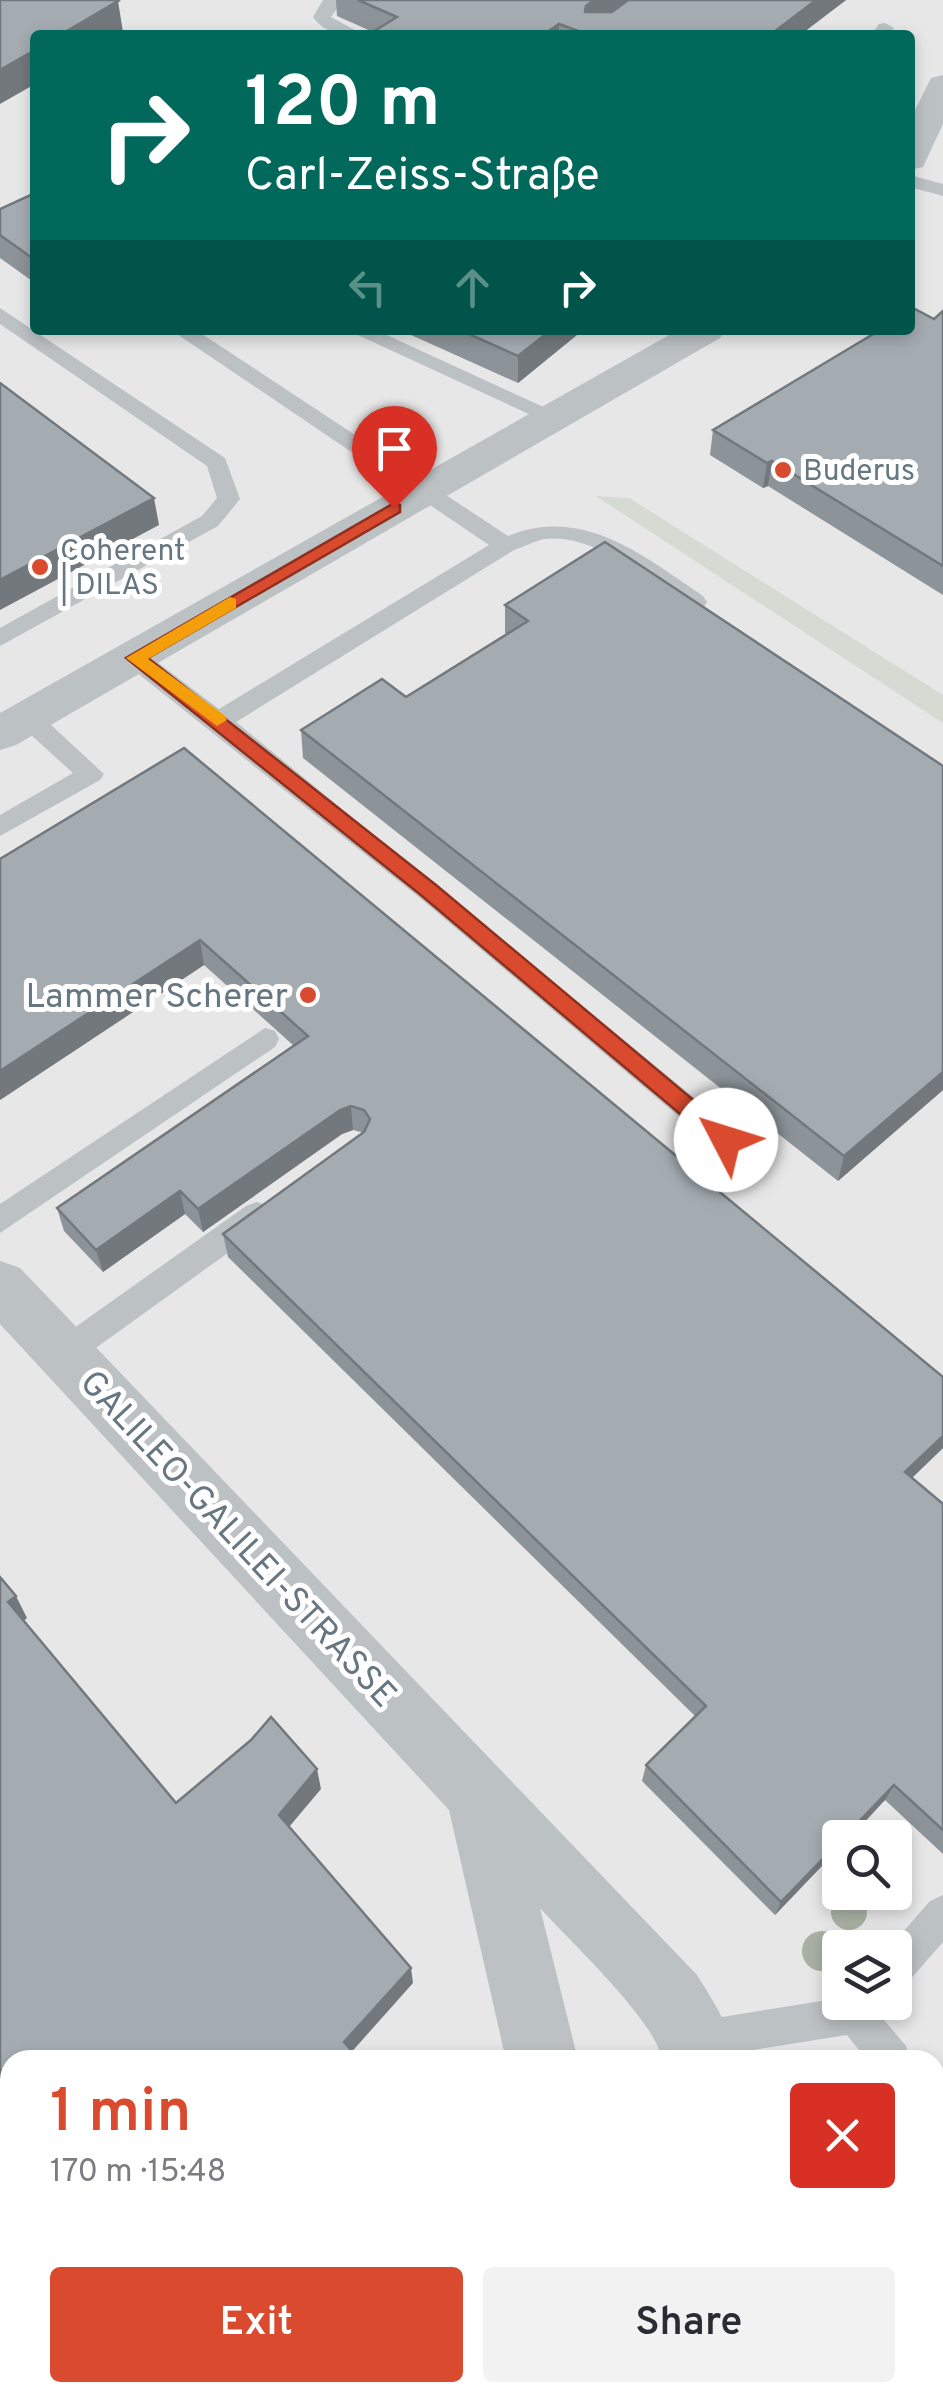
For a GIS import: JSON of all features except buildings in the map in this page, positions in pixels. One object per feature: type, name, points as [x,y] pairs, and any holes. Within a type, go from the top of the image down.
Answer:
[{"type":"street","points":[[915,148],[943,85]]},
{"type":"street","points":[[14,726],[697,335]]},
{"type":"street","name":"GALILEO-GALILEI-STRASSE","points":[[0,1286],[672,2000],[697,2050]]},
{"type":"street","name":"GALILEO-GALILEI-STRASSE","points":[[477,1791],[540,2050]]},
{"type":"lane","points":[[334,0],[322,17],[327,24],[344,30]]},
{"type":"lane","points":[[915,183],[943,190]]},
{"type":"lane","points":[[0,314],[30,335]]},
{"type":"lane","points":[[0,638],[210,522],[229,500],[216,462],[31,335]]},
{"type":"lane","points":[[190,335],[506,545]]},
{"type":"lane","points":[[369,335],[554,417]]},
{"type":"lane","points":[[218,721],[506,545],[542,532],[584,536],[620,552],[717,617]]},
{"type":"lane","points":[[135,658],[429,891],[726,1140]]},
{"type":"lane","points":[[0,827],[91,774],[14,726]]},
{"type":"lane","points":[[0,1220],[265,1039]]},
{"type":"lane","points":[[64,1353],[274,1202]]},
{"type":"lane","points":[[912,1950],[943,1914]]},
{"type":"lane","points":[[697,2050],[822,2019]]},
{"type":"lane","points":[[868,2020],[886,2050]]},
{"type":"shaded area","points":[[0,0],[943,0],[943,2050],[0,2050]]},
{"type":"shaded area","points":[[596,496],[629,498],[943,695],[943,723]]},
{"type":"slow traffic","points":[[217,720],[135,658],[230,603]]},
{"type":"place","name":"Buderus","points":[[783,470]]},
{"type":"place","name":"Coherent | DILAS","points":[[40,567]]},
{"type":"place","name":"Lammer Scherer","points":[[308,995]]},
{"type":"route","points":[[394,508],[135,658],[429,891],[726,1140]]}]
